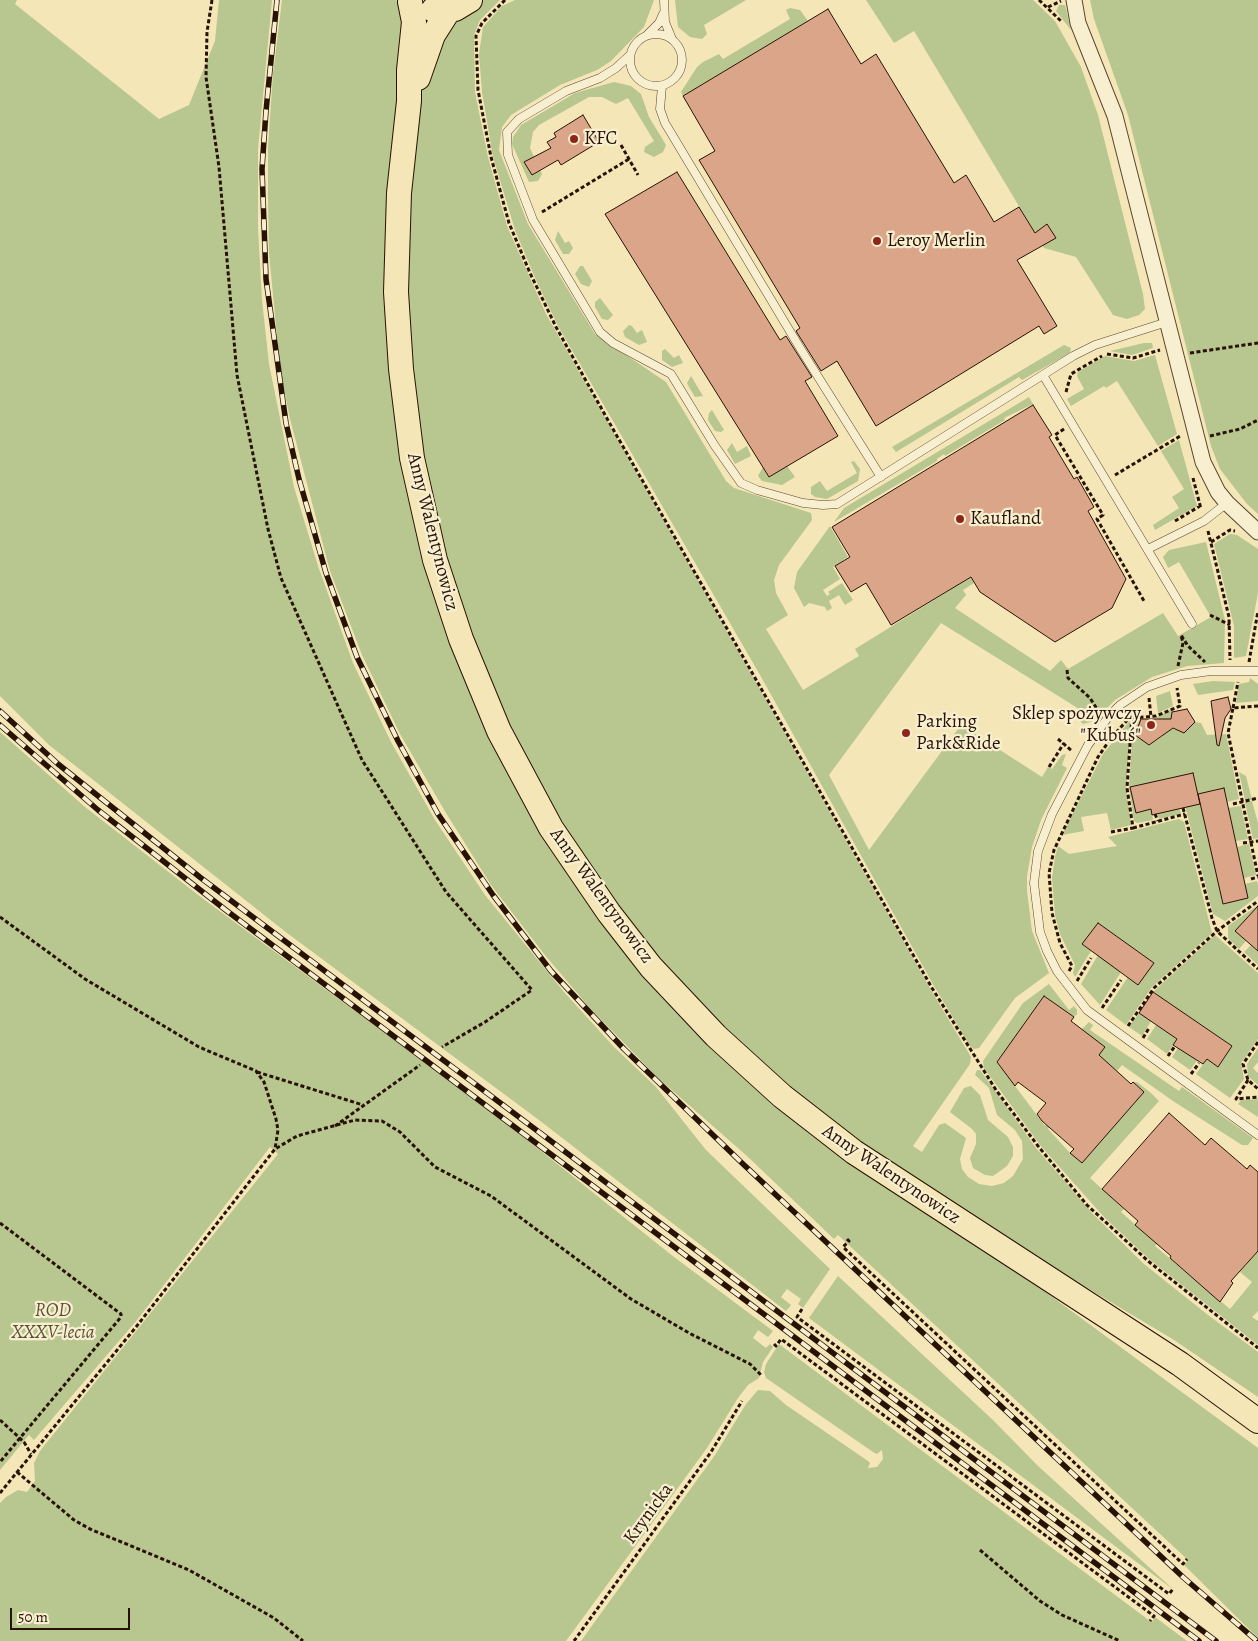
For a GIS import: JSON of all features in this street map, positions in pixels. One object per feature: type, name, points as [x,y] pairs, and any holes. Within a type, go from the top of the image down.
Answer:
[{"type":"main road","points":[[410,1],[426,9],[448,10],[470,0]]},
{"type":"main road","name":"Anny Walentynowicz","points":[[410,1],[414,22],[409,70],[409,101],[399,193],[396,292],[406,416],[420,496],[449,606],[482,692],[519,770],[563,846],[609,913],[662,980],[716,1036],[802,1112],[874,1165],[1180,1364],[1256,1420]]},
{"type":"main road","name":"Anny Walentynowicz","points":[[409,101],[433,35],[448,10]]},
{"type":"street","points":[[1074,0],[1078,23],[1115,116],[1202,462],[1218,492],[1258,532]]},
{"type":"lane","points":[[630,55],[630,66],[638,79],[652,86],[662,86],[672,81],[679,74],[682,64],[681,53],[666,29],[664,0]]},
{"type":"lane","points":[[664,12],[659,23],[616,68],[600,78],[566,91],[519,119],[507,132],[508,155],[532,217],[600,332],[614,343],[671,374],[715,446],[741,483],[757,490],[803,503],[837,504],[1043,375],[1095,345],[1166,322]]},
{"type":"lane","points":[[646,36],[659,34],[672,39]]},
{"type":"lane","points":[[662,86],[660,109],[664,123],[800,348],[881,477]]},
{"type":"lane","points":[[1043,375],[1192,624]]},
{"type":"lane","points":[[1148,550],[1204,521],[1227,503]]},
{"type":"lane","points":[[1258,671],[1196,673],[1162,681],[1136,694],[1109,716],[1084,752],[1052,814],[1038,851],[1034,883],[1040,932],[1047,950],[1057,971],[1087,1010],[1116,1034],[1258,1134]]},
{"type":"path","points":[[212,0],[207,32],[206,77],[219,167],[237,375],[268,529],[282,578],[362,760],[446,892],[532,990],[485,1022],[442,1047]]},
{"type":"path","points":[[505,0],[486,18],[478,30],[476,44],[478,90],[490,157],[509,223],[556,327],[932,988],[991,1083],[1038,1146],[1087,1205],[1148,1261],[1258,1348]]},
{"type":"path","points":[[1048,7],[1055,2],[1067,0]]},
{"type":"path","points":[[621,145],[638,175]]},
{"type":"path","points":[[532,217],[629,159]]},
{"type":"path","points":[[1186,353],[1258,343]]},
{"type":"path","points":[[1144,601],[1097,519],[1103,515],[1055,435],[1065,428],[1049,403],[1066,392],[1071,374],[1106,354],[1133,358],[1160,350]]},
{"type":"path","points":[[1206,436],[1240,430],[1258,420]]},
{"type":"path","points":[[1088,491],[1183,435]]},
{"type":"path","points":[[1211,542],[1230,530],[1238,531]]},
{"type":"path","points":[[1232,679],[1247,680],[1258,611]]},
{"type":"path","points":[[1210,615],[1230,626]]},
{"type":"path","points":[[1178,668],[1183,644],[1181,635],[1188,646],[1207,664]]},
{"type":"path","points":[[1067,670],[1068,678],[1090,698],[1100,715]]},
{"type":"path","points":[[1238,679],[1228,733],[1258,876],[1251,879]]},
{"type":"path","points":[[1171,687],[1183,684]]},
{"type":"path","points":[[1082,988],[1069,971],[1072,966],[1060,943],[1052,913],[1049,886],[1051,861],[1060,833],[1098,757],[1110,738],[1132,716],[1151,717],[1180,706],[1176,685]]},
{"type":"path","points":[[1144,699],[1149,696],[1151,717]]},
{"type":"path","points":[[1132,828],[1127,788],[1132,716],[1134,713],[1130,708],[1134,705]]},
{"type":"path","points":[[1233,708],[1258,706]]},
{"type":"path","points":[[1049,767],[1064,743]]},
{"type":"path","points":[[1233,804],[1258,798]]},
{"type":"path","points":[[1183,808],[1217,931],[1258,969]]},
{"type":"path","points":[[1155,814],[1158,821]]},
{"type":"path","points":[[1111,832],[1185,814]]},
{"type":"path","points":[[1243,843],[1258,840]]},
{"type":"path","points":[[1126,1029],[1154,988],[1217,931],[1258,901]]},
{"type":"path","points":[[0,917],[85,979],[199,1047],[256,1071],[363,1105]]},
{"type":"path","points":[[1240,952],[1244,947]]},
{"type":"path","points":[[1077,982],[1091,958]]},
{"type":"path","points":[[1101,1009],[1121,980]]},
{"type":"path","points":[[1096,1004],[1106,1014]]},
{"type":"path","points":[[1142,1040],[1149,1028]]},
{"type":"path","points":[[1134,1034],[1148,1044]]},
{"type":"path","points":[[1258,1042],[1243,1064],[1248,1080],[1258,1089]]},
{"type":"path","points":[[1167,1058],[1175,1046]]},
{"type":"path","points":[[1161,1053],[1175,1063]]},
{"type":"path","points":[[1191,1074],[1199,1063]]},
{"type":"path","points":[[334,1127],[420,1065]]},
{"type":"path","points":[[1183,1069],[1198,1079]]},
{"type":"path","points":[[256,1071],[264,1082],[276,1118],[278,1130],[275,1149]]},
{"type":"path","points":[[1248,1080],[1236,1099],[1258,1097]]},
{"type":"path","points":[[0,1494],[136,1327],[275,1149],[297,1136],[355,1120],[382,1121],[400,1132],[435,1167],[492,1196],[631,1299],[750,1364],[762,1376]]},
{"type":"path","points":[[0,1223],[121,1314],[122,1317],[0,1462]]},
{"type":"path","points":[[847,1239],[849,1241],[843,1247],[1183,1564],[1187,1559]]},
{"type":"path","points":[[802,1309],[797,1317],[1169,1594],[1172,1589]]},
{"type":"path","points":[[774,1344],[776,1346],[781,1339],[1154,1616],[1150,1621]]},
{"type":"path","name":"Krynicka","points":[[574,1641],[711,1452],[742,1401]]},
{"type":"path","points":[[0,1420],[29,1447],[31,1455]]},
{"type":"path","points":[[17,1472],[74,1520],[90,1529],[189,1570],[274,1618],[303,1641]]},
{"type":"path","points":[[980,1550],[1040,1601],[1062,1615],[1120,1641]]},
{"type":"green space","points":[[0,0],[17,0],[15,4],[159,119],[189,105],[215,41],[219,0],[272,0],[258,149],[258,228],[262,300],[269,364],[294,487],[318,566],[353,663],[391,742],[435,820],[485,895],[564,992],[614,1047],[656,1087],[706,1150],[830,1269],[803,1308],[798,1304],[801,1299],[787,1289],[781,1297],[791,1305],[786,1311],[539,1120],[287,933],[49,745],[0,696]]},
{"type":"green space","points":[[282,0],[396,0],[404,10],[389,360],[392,396],[402,458],[455,656],[502,762],[533,817],[666,1000],[1021,1274],[1258,1448],[1258,1638],[1184,1565],[1188,1560],[838,1235],[834,1239],[747,1156],[657,1077],[589,1007],[544,954],[491,885],[446,813],[400,734],[362,655],[330,571],[290,419],[280,368],[269,253],[268,147],[273,74]]},
{"type":"green space","points":[[481,0],[500,0],[480,20],[474,35],[475,92],[488,157],[507,226],[546,314],[971,1057],[970,1064],[913,1146],[922,1152],[939,1125],[945,1123],[966,1138],[960,1159],[962,1169],[968,1177],[979,1184],[992,1186],[1004,1183],[1013,1176],[1023,1159],[1022,1141],[1015,1130],[997,1115],[989,1088],[975,1075],[977,1070],[980,1070],[1036,1148],[1093,1214],[1144,1264],[1258,1352],[1258,1397],[1174,1340],[1019,1247],[854,1141],[741,1047],[657,958],[620,910],[583,858],[526,759],[495,695],[462,613],[435,517],[417,421],[407,307],[408,218],[416,128],[423,85],[442,29]]},
{"type":"green space","points":[[515,0],[654,0],[644,27],[611,61],[597,70],[560,85],[511,115],[502,127],[499,150],[528,224],[595,334],[666,382],[726,481],[734,488],[811,513],[812,520],[779,565],[774,580],[776,593],[788,615],[766,629],[803,690],[859,656],[855,649],[971,577],[974,583],[963,590],[966,595],[955,608],[1050,671],[1061,660],[1068,669],[1163,613],[1178,636],[1211,617],[1179,562],[1168,568],[1163,557],[1169,550],[1206,542],[1225,620],[1224,663],[1187,666],[1152,677],[1115,700],[1094,721],[1083,724],[1079,720],[1084,712],[941,623],[829,775],[869,850],[961,725],[1042,777],[1048,767],[1052,769],[1062,755],[1066,754],[1062,765],[1067,768],[1041,820],[1032,847],[1027,876],[1032,931],[1049,973],[1015,998],[979,1048],[974,1049],[970,1046],[934,986],[760,675],[558,326],[536,280],[515,230],[493,157],[482,92],[479,54],[483,27],[502,6]]},
{"type":"green space","points":[[675,0],[746,0],[704,25],[707,34],[702,39],[690,37],[678,27]]},
{"type":"green space","points":[[866,0],[1033,0],[1055,21],[1081,67],[1098,115],[1143,294],[1145,309],[1139,315],[1127,319],[1113,315],[1076,257],[1044,248],[914,31],[894,43]]},
{"type":"green space","points":[[1090,0],[1258,0],[1258,514],[1247,504],[1220,469],[1211,446],[1128,115],[1094,19]]},
{"type":"green space","points":[[1059,5],[1065,5],[1071,30],[1056,11]]},
{"type":"green space","points":[[790,8],[800,10],[808,21],[683,96],[681,92],[697,67],[703,62],[719,54],[723,59],[790,19],[786,10]]},
{"type":"green space","points":[[614,82],[631,86],[641,94],[649,117],[666,145],[663,152],[654,157],[644,152],[645,147],[654,141],[628,98],[616,104],[602,97],[589,97],[539,125],[533,132],[530,148],[542,174],[538,181],[529,182],[512,144],[513,137],[521,125],[575,93]]},
{"type":"green space","points":[[558,231],[565,243],[569,241],[573,248],[569,254],[563,254],[555,240]]},
{"type":"green space","points":[[580,266],[583,266],[592,281],[589,287],[581,284],[575,274]]},
{"type":"green space","points":[[600,298],[613,315],[608,320],[602,319],[595,307],[595,302]]},
{"type":"green space","points":[[629,325],[637,333],[642,330],[647,342],[639,345],[625,337],[623,331]]},
{"type":"green space","points":[[1152,343],[1153,348],[1132,355],[1110,351]]},
{"type":"green space","points":[[1064,345],[1071,348],[1070,353],[1022,380],[1019,377],[896,452],[892,447]]},
{"type":"green space","points":[[665,349],[674,358],[679,355],[683,363],[672,367],[662,360],[662,351]]},
{"type":"green space","points":[[1155,355],[1177,434],[1158,446],[1117,381],[1106,388],[1104,386],[1071,406],[1067,399],[1084,389],[1077,376],[1078,372],[1105,356],[1134,361]]},
{"type":"green space","points":[[691,376],[703,396],[695,397],[687,383]]},
{"type":"green space","points":[[1029,397],[1033,404],[1004,418],[1005,420],[945,456],[944,454],[937,461],[834,522],[844,508]]},
{"type":"green space","points":[[712,410],[724,430],[721,432],[715,431],[708,420],[709,413]]},
{"type":"green space","points":[[1179,440],[1197,506],[1155,530],[1153,525],[1179,508],[1172,497],[1184,489],[1161,451]]},
{"type":"green space","points":[[732,443],[737,452],[747,446],[751,456],[735,464],[727,450]]},
{"type":"green space","points":[[854,461],[860,469],[858,481],[827,499],[815,497],[811,494],[811,487],[820,481],[827,491],[857,473],[851,462]]},
{"type":"green space","points":[[787,466],[795,477],[782,485],[762,481],[758,476],[763,467],[769,477]]},
{"type":"green space","points":[[830,526],[848,557],[833,567],[840,579],[823,590],[827,596],[830,594],[828,592],[842,583],[853,600],[845,605],[839,595],[829,601],[832,608],[827,611],[825,607],[809,603],[804,607],[794,588],[797,572]]},
{"type":"green space","points":[[1230,534],[1237,535],[1258,549],[1258,593],[1246,656],[1234,658],[1234,626],[1214,544]]},
{"type":"green space","points":[[1250,678],[1258,684],[1258,701],[1236,703],[1239,684],[1249,682]]},
{"type":"green space","points":[[1213,681],[1235,682],[1233,690],[1198,695],[1193,684]]},
{"type":"green space","points":[[1170,691],[1173,706],[1158,713],[1156,696]]},
{"type":"green space","points":[[1173,708],[1170,727],[1184,733],[1195,722],[1201,723],[1207,735],[1226,734],[1239,799],[1227,802],[1223,788],[1198,794],[1193,773],[1130,787],[1136,812],[1151,809],[1153,820],[1137,823],[1134,821],[1129,788],[1133,723],[1141,719],[1150,744],[1163,736],[1157,717]]},
{"type":"green space","points":[[1131,719],[1126,788],[1131,825],[1111,830],[1107,813],[1081,817],[1084,831],[1062,835],[1103,754]]},
{"type":"green space","name":"ROD XXXV-lecia","points":[[0,732],[85,807],[202,898],[492,1112],[674,1257],[773,1331],[768,1337],[758,1330],[753,1338],[766,1348],[770,1344],[773,1347],[763,1362],[759,1378],[748,1385],[738,1398],[707,1448],[566,1641],[0,1641],[0,1503],[18,1490],[27,1492],[35,1481],[34,1463],[40,1451],[278,1154],[270,1147],[137,1320],[34,1440],[29,1435],[0,1470]]},
{"type":"green space","points":[[1239,772],[1246,776],[1252,800],[1245,800]]},
{"type":"green space","points":[[1199,798],[1223,904],[1248,898],[1245,884],[1257,881],[1258,885],[1258,896],[1225,921],[1213,914],[1184,802]]},
{"type":"green space","points":[[1252,801],[1258,823],[1258,838],[1253,839],[1245,802]]},
{"type":"green space","points":[[1178,803],[1181,814],[1159,819],[1156,808]]},
{"type":"green space","points":[[1241,806],[1248,839],[1236,841],[1228,808]]},
{"type":"green space","points":[[1179,819],[1184,822],[1212,933],[1152,987],[1126,1025],[1106,1010],[1128,977],[1154,963],[1098,923],[1082,944],[1091,951],[1075,977],[1073,973],[1075,965],[1060,934],[1055,915],[1052,878],[1055,857],[1058,846],[1069,854],[1117,846],[1108,837]]},
{"type":"green space","points":[[1249,844],[1256,875],[1244,878],[1237,847]]},
{"type":"green space","points":[[1258,905],[1258,916],[1253,912],[1236,931],[1246,941],[1239,949],[1228,938],[1228,926]]},
{"type":"green space","points":[[1215,935],[1258,973],[1258,1039],[1241,1063],[1244,1079],[1230,1098],[1196,1074],[1207,1059],[1218,1067],[1232,1046],[1153,992]]},
{"type":"green space","points":[[1251,945],[1258,951],[1258,965],[1244,952]]},
{"type":"green space","points":[[1098,955],[1121,972],[1100,1005],[1081,984]]},
{"type":"green space","points":[[1049,984],[1069,1010],[1074,1006],[1077,1014],[1074,1017],[1044,996],[997,1062],[1045,1126],[1105,1047],[1082,1029],[1089,1022],[1093,1025],[1090,1030],[1179,1091],[1182,1087],[1253,1138],[1248,1145],[1242,1145],[1173,1101],[1122,1065],[1117,1071],[1106,1062],[1048,1129],[1070,1153],[1144,1092],[1133,1082],[1137,1082],[1159,1101],[1090,1178],[1124,1209],[1121,1212],[1157,1244],[1155,1246],[1230,1309],[1252,1282],[1240,1272],[1258,1251],[1258,1311],[1252,1317],[1258,1321],[1258,1345],[1149,1259],[1104,1217],[1040,1145],[984,1068],[983,1061],[1023,1003]]},
{"type":"green space","points":[[1139,1013],[1151,1021],[1142,1036],[1129,1027]]},
{"type":"green space","points":[[1156,1025],[1177,1039],[1167,1054],[1147,1039]]},
{"type":"green space","points":[[1182,1042],[1201,1055],[1190,1070],[1172,1057]]},
{"type":"green space","points":[[1258,1048],[1258,1062],[1253,1068],[1258,1073],[1258,1085],[1248,1076],[1247,1064]]},
{"type":"green space","points":[[971,1086],[980,1095],[988,1120],[1008,1137],[1013,1147],[1013,1156],[1007,1166],[993,1176],[985,1175],[973,1168],[970,1158],[976,1144],[976,1134],[950,1112],[964,1088]]},
{"type":"green space","points":[[1258,1099],[1258,1117],[1238,1104],[1241,1100]]},
{"type":"green space","points":[[838,1276],[994,1421],[1037,1465],[1174,1590],[809,1318]]},
{"type":"green space","points":[[779,1344],[1150,1621],[1152,1622],[1155,1617],[1187,1641],[581,1641],[715,1455],[746,1404],[758,1390],[770,1391],[786,1405],[868,1461],[870,1463],[868,1468],[877,1467],[883,1459],[882,1450],[877,1454],[873,1452],[766,1378],[764,1372],[766,1364]]},
{"type":"building","name":"Leroy Merlin","points":[[828,9],[861,64],[876,54],[954,183],[966,175],[994,222],[1019,207],[1035,233],[1047,224],[1056,238],[1017,260],[1057,326],[1044,334],[1039,326],[876,426],[837,361],[821,371],[796,331],[800,328],[699,160],[715,151],[683,96]]},
{"type":"building","name":"KFC","points":[[583,115],[599,142],[561,165],[558,160],[532,175],[524,162],[551,148],[547,142],[556,137],[554,133]]},
{"type":"building","points":[[677,172],[780,340],[786,336],[812,377],[805,381],[838,436],[769,477],[605,214]]},
{"type":"building","name":"Kaufland","points":[[1033,405],[1052,435],[1049,437],[1074,479],[1077,477],[1094,507],[1088,511],[1126,579],[1112,608],[1055,642],[980,592],[971,577],[891,625],[866,583],[851,592],[835,566],[850,557],[832,527]]},
{"type":"building","points":[[1228,697],[1231,709],[1225,718],[1219,746],[1217,745],[1211,701]]},
{"type":"building","points":[[1187,709],[1195,722],[1184,733],[1173,728],[1149,745],[1135,735],[1141,719],[1171,719],[1172,712]]},
{"type":"building","points":[[1193,773],[1200,804],[1152,815],[1151,809],[1136,813],[1130,787]]},
{"type":"building","points":[[1224,788],[1248,898],[1223,904],[1198,794]]},
{"type":"building","points":[[1258,906],[1258,951],[1235,931]]},
{"type":"building","points":[[1098,923],[1154,963],[1138,985],[1082,944]]},
{"type":"building","points":[[1153,992],[1232,1046],[1218,1067],[1207,1059],[1203,1064],[1173,1045],[1177,1039],[1139,1013]]},
{"type":"building","points":[[1044,996],[1074,1017],[1071,1021],[1105,1047],[1099,1055],[1131,1084],[1133,1082],[1144,1092],[1082,1163],[1070,1153],[1074,1149],[1042,1121],[1037,1114],[1046,1103],[1018,1082],[1015,1086],[997,1062]]},
{"type":"building","points":[[1169,1113],[1205,1145],[1211,1138],[1247,1169],[1250,1165],[1258,1172],[1258,1251],[1231,1281],[1233,1283],[1220,1302],[1135,1225],[1138,1221],[1102,1189]]},
{"type":"railway","points":[[277,0],[262,169],[266,279],[286,423],[299,479],[326,573],[357,657],[398,741],[438,814],[493,895],[551,971],[624,1049],[743,1164],[1184,1578],[1257,1641]]},
{"type":"railway","points":[[0,711],[58,764],[201,878],[1216,1641]]},
{"type":"railway","points":[[0,725],[98,810],[227,911],[1199,1641]]},
{"type":"place","name":"KFC","points":[[574,139]]},
{"type":"place","name":"Leroy Merlin","points":[[877,241]]},
{"type":"place","name":"Kaufland","points":[[960,519]]},
{"type":"place","name":"Sklep spożywczy \"Kubuś\"","points":[[1151,725]]},
{"type":"place","name":"Parking Park&Ride","points":[[906,733]]}]
